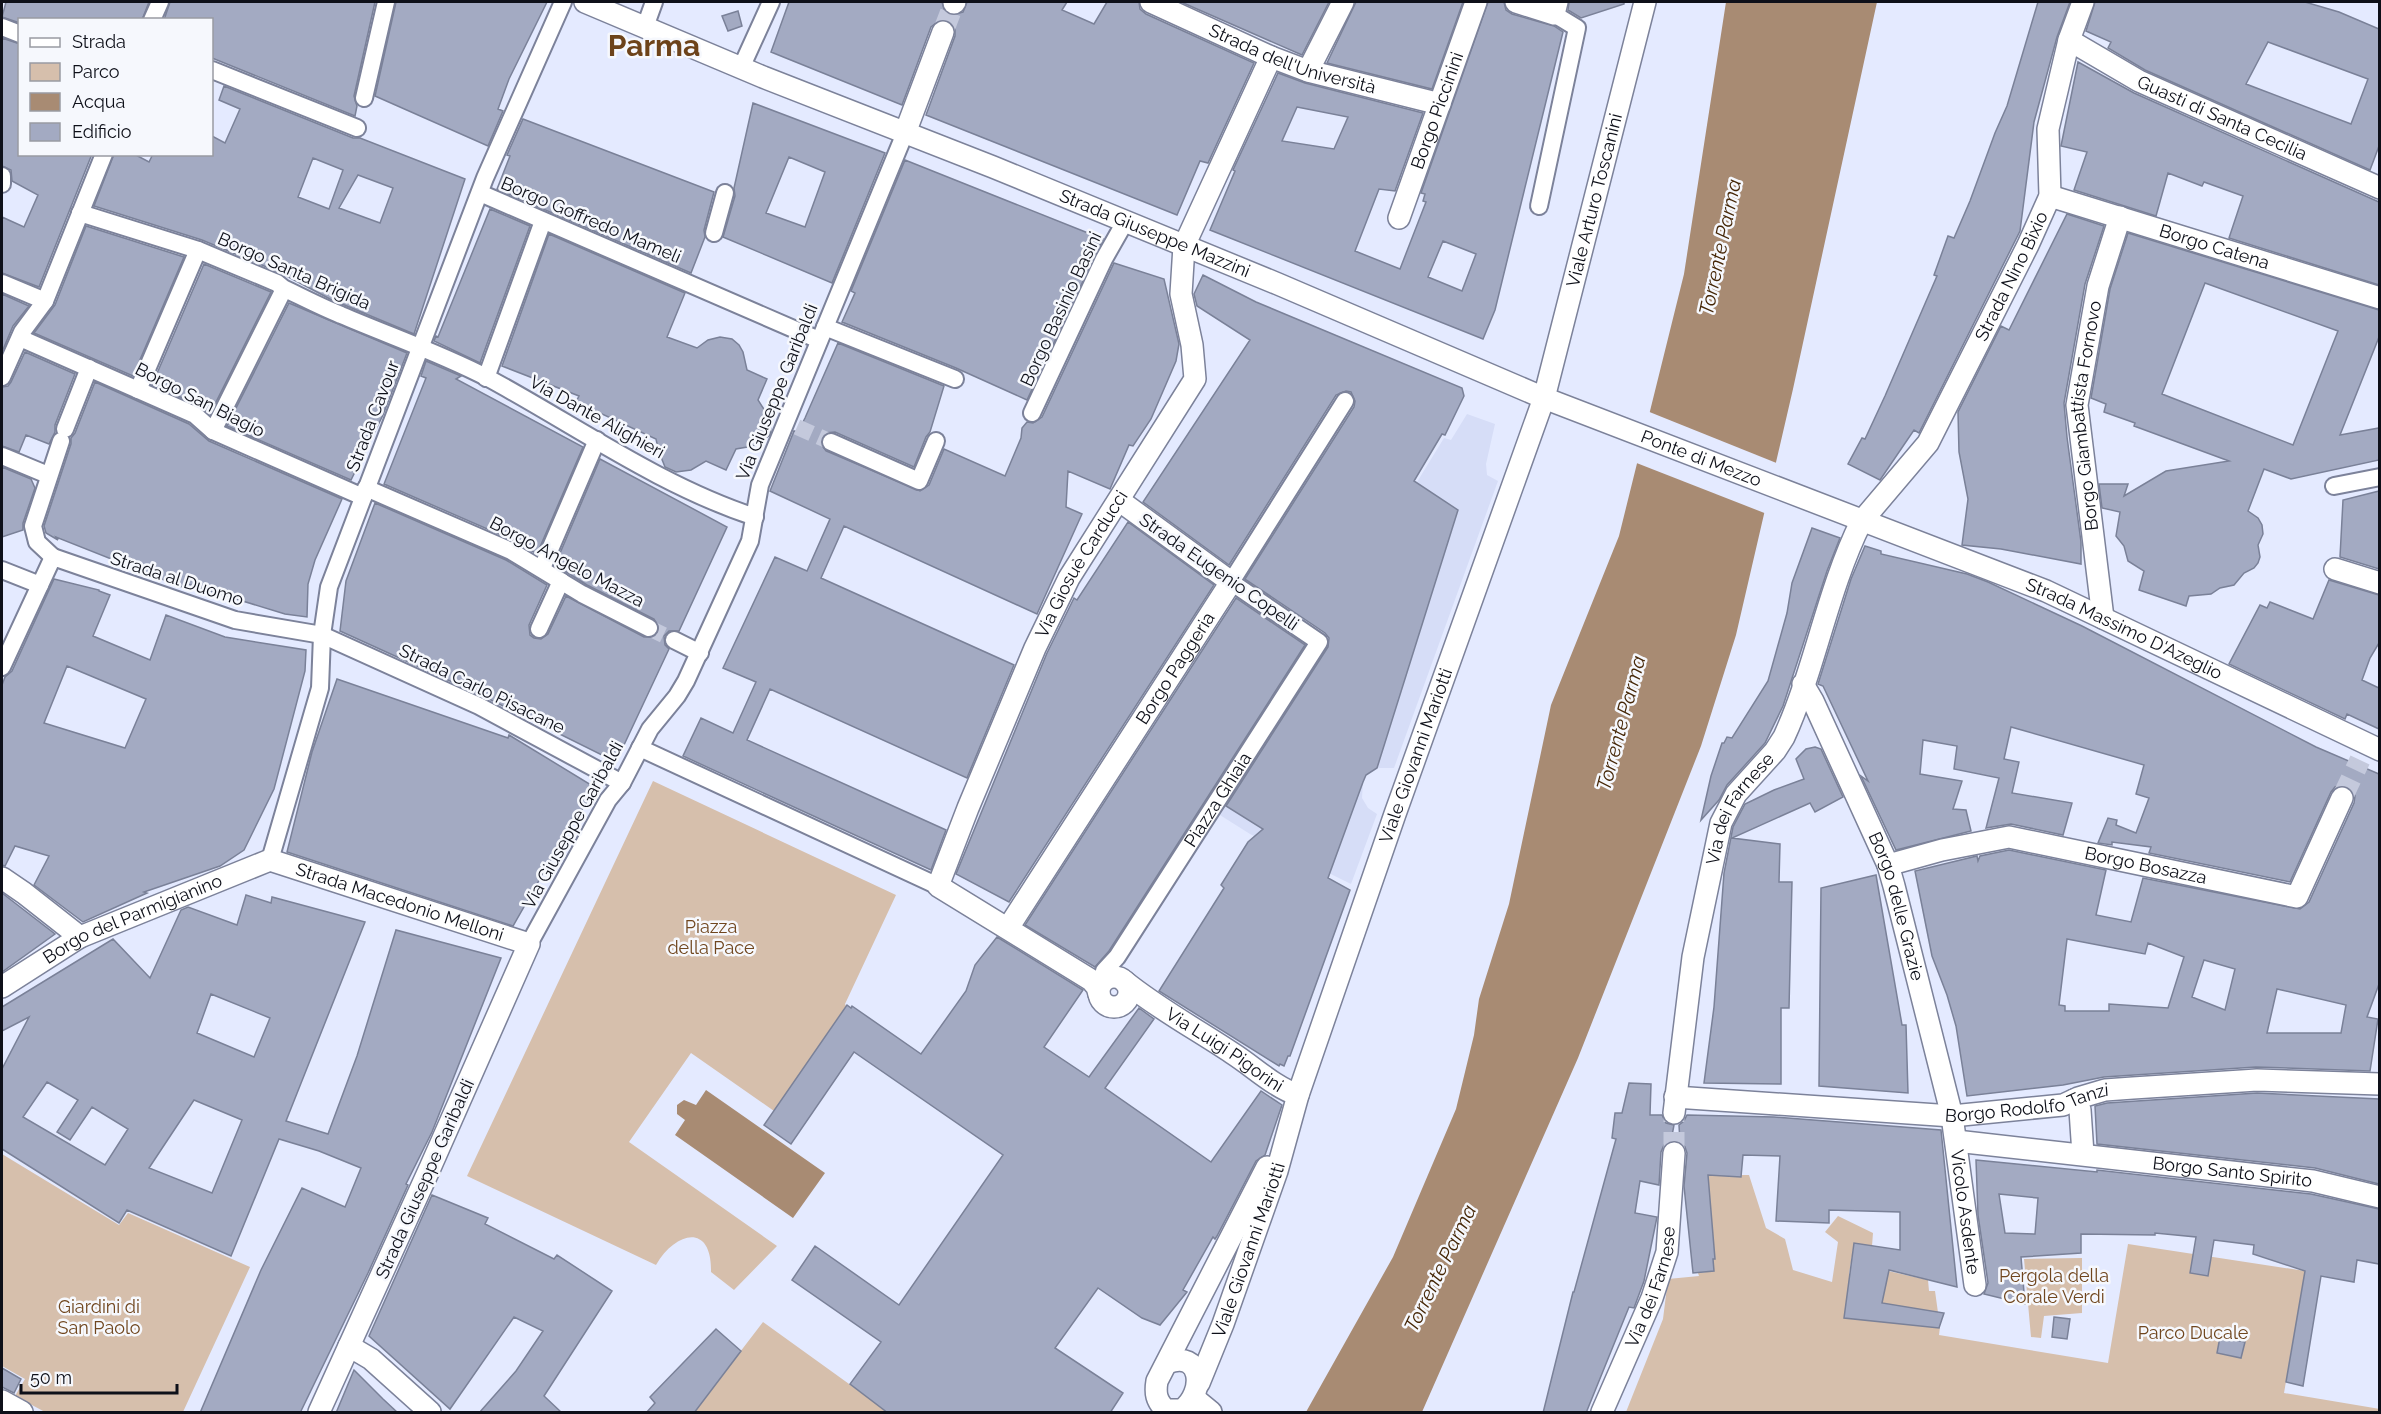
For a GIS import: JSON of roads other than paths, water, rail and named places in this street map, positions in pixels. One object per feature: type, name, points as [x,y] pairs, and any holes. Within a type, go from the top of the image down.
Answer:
[{"type":"street","points":[[153,18],[160,2]]},
{"type":"street","points":[[364,98],[386,2]]},
{"type":"street","name":"Strada Cavour","points":[[270,860],[320,688],[322,635],[329,587],[480,193],[563,2]]},
{"type":"street","name":"Strada Giuseppe Mazzini","points":[[585,2],[763,77],[1184,246],[1575,410]]},
{"type":"street","points":[[645,27],[654,2]]},
{"type":"street","points":[[741,68],[771,2]]},
{"type":"street","name":"Strada dell'Università","points":[[1151,2],[1271,57],[1308,71],[1440,104]]},
{"type":"street","points":[[1308,71],[1343,2]]},
{"type":"street","name":"Borgo Piccinini","points":[[1399,218],[1476,2]]},
{"type":"street","points":[[1516,2],[1556,8],[1577,28],[1539,206]]},
{"type":"street","name":"Viale Arturo Toscanini","points":[[1544,398],[1645,2]]},
{"type":"street","name":"Strada Nino Bixio","points":[[1861,522],[1928,443],[2028,245],[2050,196],[2048,129],[2069,40],[2082,2]]},
{"type":"street","points":[[2,27],[18,33]]},
{"type":"street","points":[[905,133],[943,32]]},
{"type":"street","name":"Guasti di Santa Cecilia","points":[[2069,40],[2139,81],[2379,188]]},
{"type":"street","points":[[1184,246],[1271,57]]},
{"type":"street","points":[[213,70],[357,128]]},
{"type":"street","name":"Via Giuseppe Garibaldi","points":[[529,944],[608,800],[622,783],[655,722],[682,689],[700,653],[750,541],[759,488],[791,425],[822,334],[905,133]]},
{"type":"street","points":[[2,377],[20,338],[45,301],[103,156]]},
{"type":"street","points":[[2,176],[2,184]]},
{"type":"street","name":"Borgo Goffredo Mameli","points":[[480,193],[688,283],[822,334],[955,379]]},
{"type":"street","points":[[714,233],[725,194]]},
{"type":"street","name":"Borgo Catena","points":[[2050,196],[2379,298]]},
{"type":"street","name":"Borgo Santa Brigida","points":[[80,213],[198,250],[277,282],[284,289],[339,315],[422,346]]},
{"type":"street","name":"Borgo Giambattista Fornovo","points":[[2103,618],[2077,405],[2098,286],[2120,217]]},
{"type":"street","points":[[486,378],[543,221]]},
{"type":"street","name":"Borgo Basinio Basini","points":[[1032,413],[1104,259],[1125,222]]},
{"type":"street","name":"Via Giosuè Carducci","points":[[938,886],[1035,648],[1069,578],[1196,379],[1192,345],[1181,294],[1184,246]]},
{"type":"street","points":[[138,390],[198,250]]},
{"type":"street","points":[[2,283],[45,301]]},
{"type":"street","points":[[213,431],[284,289]]},
{"type":"street","name":"Borgo San Biagio","points":[[20,338],[195,416],[213,431],[364,493]]},
{"type":"street","name":"Via Dante Alighieri","points":[[422,346],[486,378],[654,472],[733,510],[755,517]]},
{"type":"street","points":[[2,667],[53,557],[37,542],[33,531],[48,475],[89,368]]},
{"type":"street","name":"Viale Giovanni Mariotti","points":[[1196,1390],[1223,1324],[1273,1182],[1295,1104],[1395,814],[1544,398]]},
{"type":"street","name":"Borgo Paggeria","points":[[1008,928],[1343,404]]},
{"type":"street","name":"Ponte di Mezzo","points":[[1575,410],[1861,522]]},
{"type":"street","points":[[542,568],[597,440]]},
{"type":"street","points":[[831,442],[919,481],[936,441]]},
{"type":"street","points":[[2,456],[48,475]]},
{"type":"street","points":[[2334,486],[2379,477]]},
{"type":"street","name":"Borgo Angelo Mazza","points":[[364,493],[489,541],[542,568],[591,599],[649,628]]},
{"type":"street","name":"Strada Eugenio Copelli","points":[[1120,501],[1231,582],[1319,642]]},
{"type":"street","name":"Strada Massimo D'Azeglio","points":[[1861,522],[2046,591],[2369,751]]},
{"type":"street","name":"Via dei Farnese","points":[[1675,1105],[1693,957],[1721,824],[1736,794],[1780,745],[1788,729],[1839,573],[1861,522]]},
{"type":"street","name":"Strada al Duomo","points":[[53,557],[235,620],[322,635]]},
{"type":"street","points":[[2335,569],[2379,583]]},
{"type":"street","points":[[2,570],[40,585]]},
{"type":"street","points":[[539,629],[561,581]]},
{"type":"street","name":"Strada Carlo Pisacane","points":[[322,635],[479,706],[622,783]]},
{"type":"street","points":[[674,640],[700,653]]},
{"type":"street","name":"Piazza Ghiaia","points":[[1111,984],[1116,974],[1117,957],[1319,642]]},
{"type":"street","name":"Borgo delle Grazie","points":[[1803,684],[1813,701],[1888,865],[1952,1116],[1956,1141]]},
{"type":"street","points":[[640,748],[938,886],[1008,928]]},
{"type":"street","name":"Borgo Bosazza","points":[[1888,865],[1942,850],[2009,837],[2296,897],[2342,798]]},
{"type":"street","name":"Borgo del Parmigianino","points":[[2,987],[80,937],[270,860]]},
{"type":"street","name":"Strada Macedonio Melloni","points":[[270,860],[529,944]]},
{"type":"street","points":[[2,878],[80,937]]},
{"type":"street","name":"Via Luigi Pigorini","points":[[1008,928],[1093,982],[1111,984],[1151,1002],[1286,1091],[1295,1104]]},
{"type":"street","name":"Strada Giuseppe Garibaldi","points":[[319,1413],[529,944]]},
{"type":"street","name":"Via Luigi Pigorini","points":[[1111,984],[1103,1002],[1111,1006],[1132,1001],[1151,1002]]},
{"type":"street","name":"Borgo Rodolfo Tanzi","points":[[1675,1105],[1952,1116],[2063,1105],[2105,1090],[2257,1080],[2379,1084]]},
{"type":"street","points":[[2074,1100],[2080,1110],[2083,1154]]},
{"type":"street","name":"Viale Giovanni Mariotti","points":[[1167,1363],[1295,1104]]},
{"type":"street","name":"Borgo Santo Spirito","points":[[1956,1141],[2313,1181],[2379,1197]]},
{"type":"street","name":"Vicolo Asdente","points":[[1956,1141],[1975,1285]]},
{"type":"street","name":"Via dei Farnese","points":[[1602,1413],[1653,1298],[1667,1252],[1674,1153]]},
{"type":"street","points":[[349,1346],[371,1359],[430,1413]]},
{"type":"street","points":[[1179,1360],[1189,1364],[1198,1373],[1196,1390],[1182,1410],[1165,1411],[1158,1402],[1155,1390],[1157,1381],[1167,1363],[1179,1360]]},
{"type":"street","points":[[1196,1390],[1211,1413]]},
{"type":"street","points":[[2,1401],[22,1413]]},
{"type":"water","name":"Torrente Parma","points":[[1726,2],[1877,2],[1793,389],[1736,635],[1701,746],[1578,1058],[1422,1412],[1306,1412],[1393,1257],[1456,1109],[1474,1035],[1479,999],[1509,904],[1551,705],[1619,536],[1684,274]]},
{"type":"water","points":[[706,1090],[825,1173],[793,1218],[675,1135],[685,1120],[677,1114],[677,1105],[684,1100],[696,1105]]},
{"type":"tunnel","points":[[943,32],[954,3]]},
{"type":"tunnel","points":[[797,427],[831,442]]},
{"type":"tunnel","points":[[649,628],[674,640]]},
{"type":"tunnel","points":[[2342,798],[2360,760]]},
{"type":"tunnel","points":[[1674,1113],[1674,1153]]},
{"type":"district","name":"Parma","points":[[654,46]]},
{"type":"park label","name":"Piazza della Pace","points":[[711,937]]},
{"type":"park label","name":"Pergola della Corale Verdi","points":[[2054,1286]]},
{"type":"park label","name":"Giardini di San Paolo","points":[[99,1317]]},
{"type":"park label","name":"Parco Ducale","points":[[2193,1333]]}]
